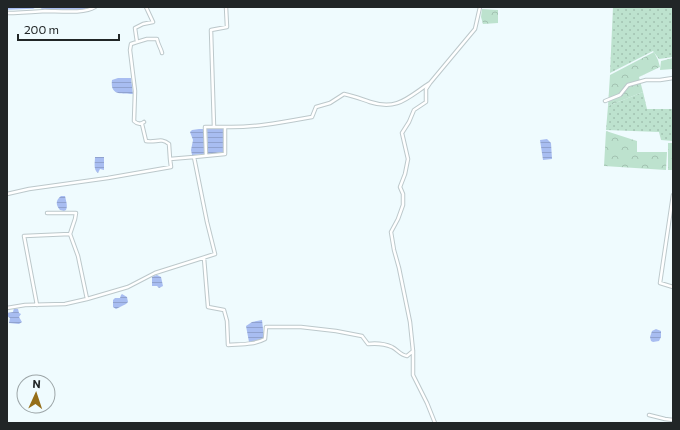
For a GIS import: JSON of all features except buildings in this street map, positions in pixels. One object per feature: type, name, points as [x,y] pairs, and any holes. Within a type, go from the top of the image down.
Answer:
[{"type":"street","points":[[7,13],[82,11],[95,7]]},
{"type":"street","points":[[136,42],[135,28],[143,24],[153,22],[146,7]]},
{"type":"street","points":[[214,127],[211,30],[227,27],[226,7]]},
{"type":"street","points":[[435,423],[413,375],[413,351],[410,322],[391,232],[403,205],[403,194],[400,187],[405,174],[408,159],[402,133],[414,110],[426,102],[426,89],[430,83],[475,29],[480,7]]},
{"type":"street","points":[[7,194],[29,189],[108,178],[171,166],[169,144],[165,140],[151,142],[146,141],[143,123],[136,123],[134,121],[135,97],[130,50],[131,44],[147,39],[157,39],[162,53]]},
{"type":"street","points":[[605,101],[620,95],[628,85],[646,80],[673,78]]},
{"type":"street","points":[[206,155],[205,127],[237,127],[312,117],[316,107],[330,103],[344,94],[382,106],[394,105],[406,100],[430,83]]},
{"type":"street","points":[[170,159],[225,154],[225,127]]},
{"type":"street","points":[[7,308],[65,304],[87,299],[128,287],[155,273],[215,254],[206,222],[194,157]]},
{"type":"street","points":[[673,195],[660,283],[673,287]]},
{"type":"street","points":[[47,213],[76,213],[70,234],[78,256],[87,299]]},
{"type":"street","points":[[37,305],[24,236],[70,234]]},
{"type":"street","points":[[204,258],[208,307],[224,310],[227,321],[228,345],[260,342],[266,339],[266,327],[301,327],[362,336],[368,344],[376,343],[386,345],[394,348],[401,355],[406,356],[413,351]]},
{"type":"street","points":[[648,415],[673,420]]},
{"type":"green space","points":[[613,7],[673,7],[673,57],[659,59],[653,51],[610,73]]},
{"type":"green space","points":[[482,9],[498,10],[498,23],[483,24],[481,17]]},
{"type":"green space","points":[[654,52],[660,67],[639,77],[643,92],[608,106],[610,75]]},
{"type":"green space","points":[[673,58],[673,69],[660,70],[661,61]]},
{"type":"green space","points":[[643,92],[647,109],[673,109],[673,141],[661,140],[659,132],[606,130],[608,106]]},
{"type":"green space","points":[[606,131],[637,141],[637,152],[667,152],[666,170],[604,166]]},
{"type":"green space","points":[[668,143],[673,143],[673,170],[668,170]]},
{"type":"water","points":[[118,78],[131,78],[133,94],[117,93],[113,89],[112,80]]},
{"type":"water","points":[[207,128],[223,128],[223,152],[208,154]]},
{"type":"water","points":[[204,129],[205,154],[192,155],[191,150],[193,140],[190,132],[192,130]]},
{"type":"water","points":[[547,139],[551,143],[552,159],[543,160],[540,140]]},
{"type":"water","points":[[95,157],[104,157],[104,170],[100,169],[98,173],[96,172],[95,168]]},
{"type":"water","points":[[61,196],[65,196],[67,205],[66,210],[64,211],[60,210],[57,205],[57,201]]},
{"type":"water","points":[[157,275],[161,277],[163,286],[159,288],[157,286],[152,286],[152,277]]},
{"type":"water","points":[[122,294],[127,297],[128,302],[116,309],[113,307],[113,300],[115,298],[120,298]]},
{"type":"water","points":[[14,308],[18,309],[19,313],[21,314],[19,317],[22,322],[19,324],[9,323],[10,318],[7,316],[7,313],[13,312]]},
{"type":"water","points":[[262,320],[264,338],[260,341],[249,342],[246,326],[252,322]]},
{"type":"water","points":[[656,329],[661,331],[661,337],[659,341],[653,342],[651,341],[650,337],[652,331]]},
{"type":"waterway","points":[[7,8],[33,7]]},
{"type":"waterway","points":[[42,7],[85,7]]}]
